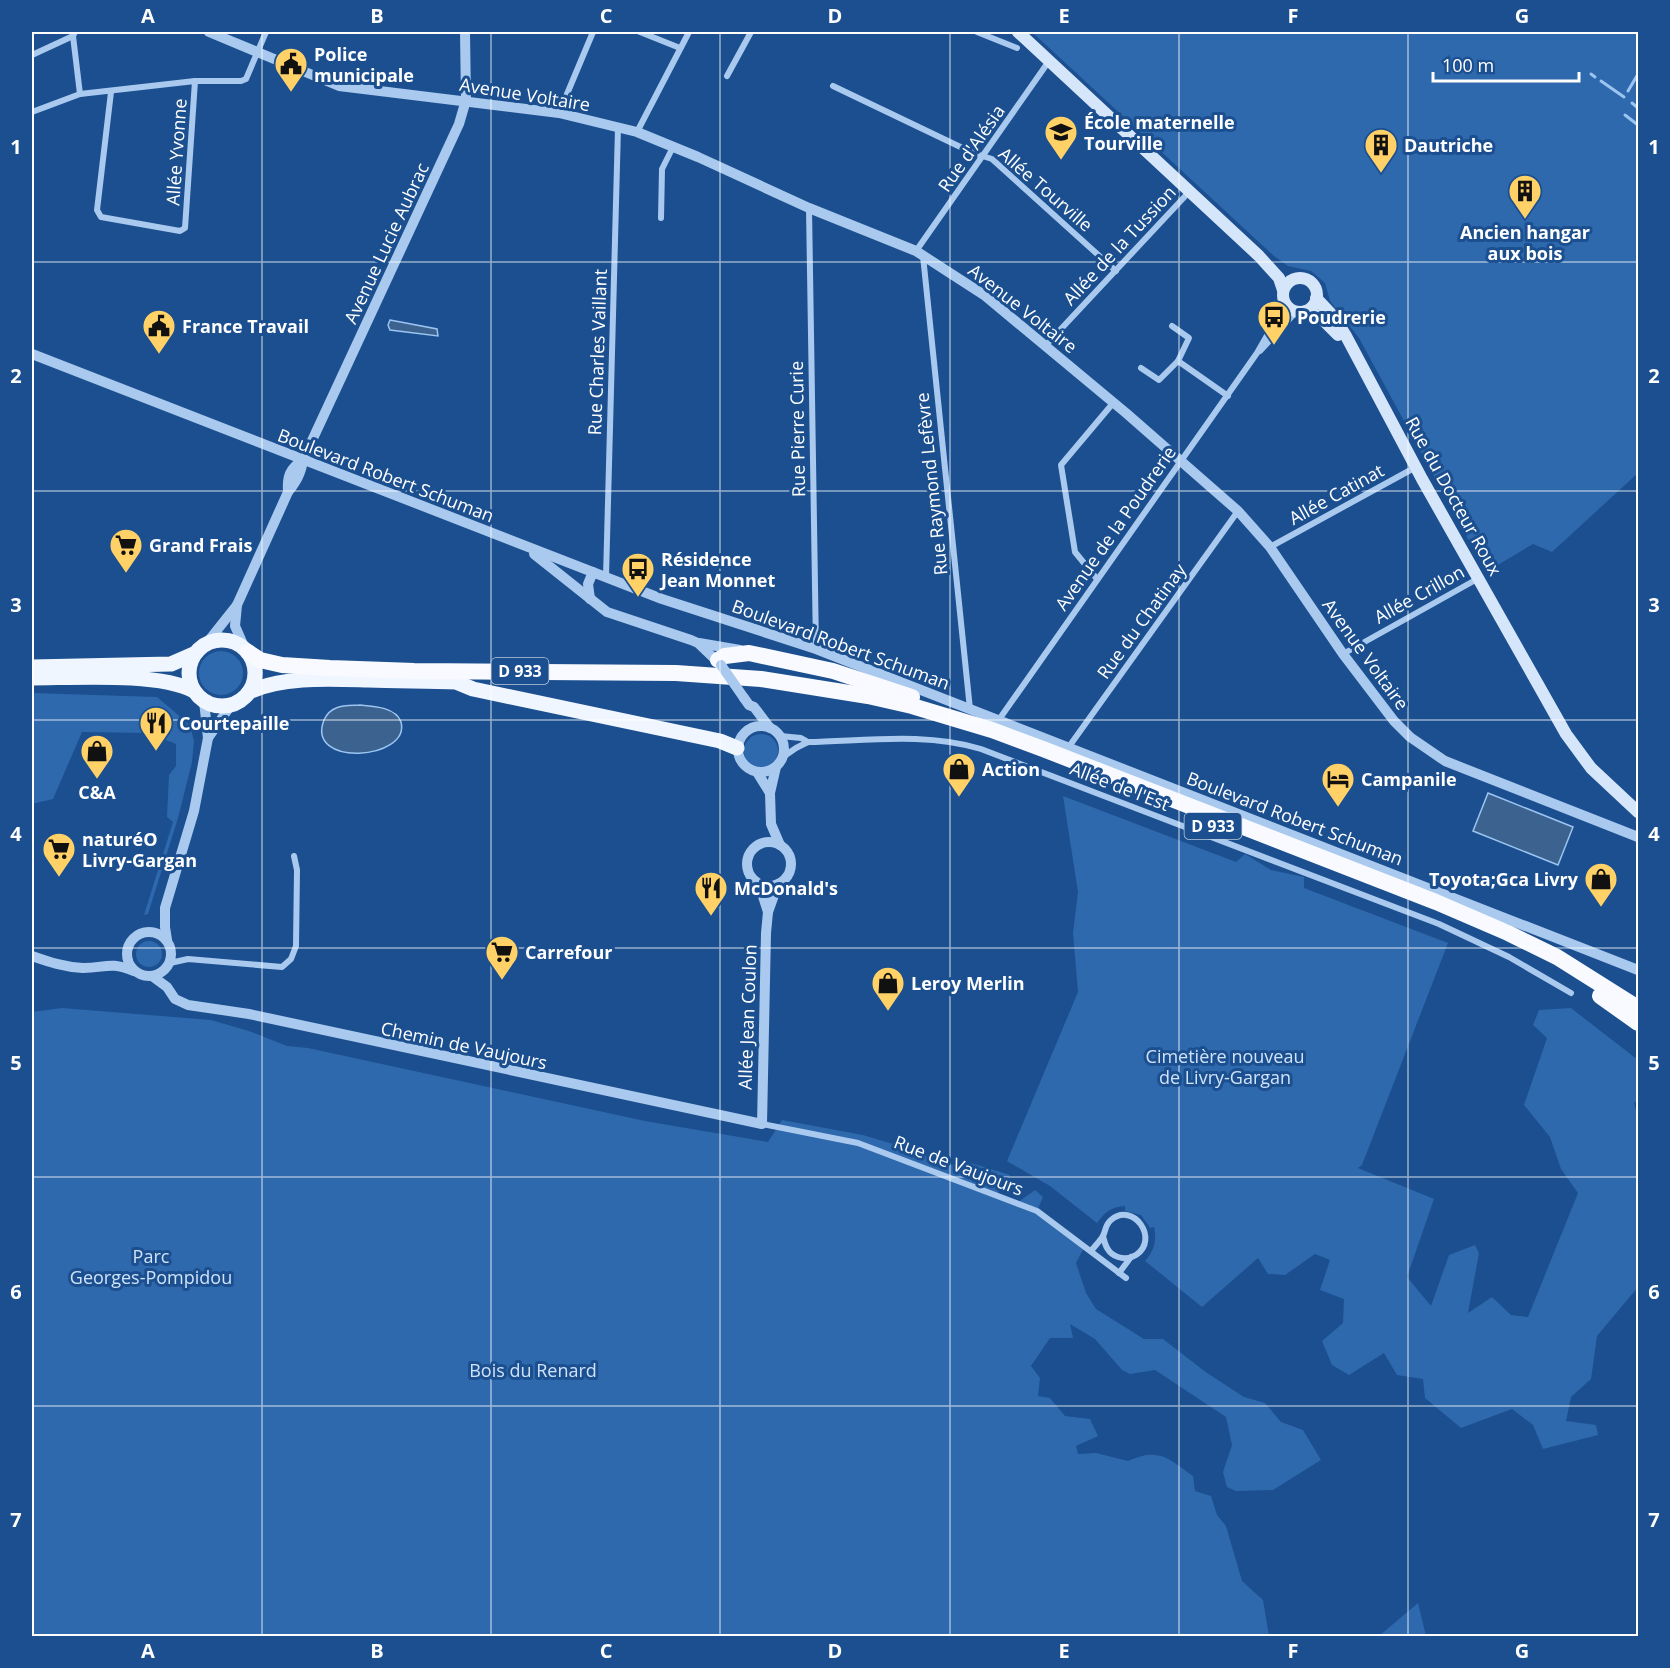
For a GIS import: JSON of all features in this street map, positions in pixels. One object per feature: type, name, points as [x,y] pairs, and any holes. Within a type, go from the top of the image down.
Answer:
[{"type":"highway","name":"D 933","points":[[246,651],[260,660],[282,665],[330,668],[676,673],[761,679],[868,696],[955,718],[1043,749],[1436,902],[1557,957],[1638,1008]]},
{"type":"highway","points":[[720,663],[725,656],[749,653],[833,671],[945,709],[955,718]]},
{"type":"highway","name":"D 933","points":[[456,682],[684,683],[766,689],[867,706],[953,729],[1040,759],[1431,910],[1525,951],[1588,989],[1638,1023]]},
{"type":"highway","points":[[1590,977],[1610,983],[1638,998]]},
{"type":"main road","points":[[1018,32],[1259,255],[1279,278],[1284,303],[1289,308],[1301,311],[1314,305],[1316,290],[1309,280],[1295,278],[1289,281],[1283,290]]},
{"type":"main road","points":[[1259,255],[1295,278]]},
{"type":"main road","name":"Rue du Docteur Roux","points":[[1316,298],[1340,326],[1416,467],[1579,753],[1591,768],[1638,812]]},
{"type":"main road","name":"Rue du Docteur Roux","points":[[1301,311],[1313,312],[1325,321],[1357,359]]},
{"type":"main road","points":[[32,667],[171,664],[216,640],[226,640],[236,643],[246,651],[253,662],[255,672],[254,682],[249,692],[242,700],[231,705],[212,705],[183,685],[166,681],[32,678]]},
{"type":"main road","points":[[199,696],[188,672],[200,649]]},
{"type":"main road","name":"D 933","points":[[249,692],[260,686],[277,683],[331,680],[456,682]]},
{"type":"main road","points":[[456,682],[473,689],[720,741],[737,748]]},
{"type":"street","name":"Avenue Voltaire","points":[[209,32],[339,86],[559,112],[637,132],[920,254],[984,295],[1046,345],[1238,511],[1270,547],[1343,654],[1394,721],[1410,737],[1445,761],[1638,837]]},
{"type":"street","points":[[32,112],[80,94],[195,81],[241,81],[246,79],[266,32]]},
{"type":"street","name":"Avenue Lucie Aubrac","points":[[200,649],[237,604],[288,492],[287,478],[292,467],[303,460],[455,133],[464,112],[466,100],[465,32]]},
{"type":"street","points":[[559,112],[593,32]]},
{"type":"street","points":[[640,32],[680,48]]},
{"type":"street","points":[[637,132],[689,32]]},
{"type":"street","points":[[727,76],[752,32]]},
{"type":"street","points":[[977,32],[1017,48]]},
{"type":"street","points":[[32,55],[74,34],[80,94]]},
{"type":"street","name":"Rue d'Alésia","points":[[920,254],[982,155],[1049,61]]},
{"type":"street","name":"Allée Yvonne","points":[[111,92],[97,210],[101,217],[180,231],[186,228],[195,81]]},
{"type":"street","name":"Allée Tourville","points":[[833,86],[998,163],[1116,271]]},
{"type":"street","name":"Rue Charles Vaillant","points":[[606,577],[618,128]]},
{"type":"street","points":[[661,218],[662,169],[672,147]]},
{"type":"street","name":"Allée de la Tussion","points":[[1046,345],[1190,191]]},
{"type":"street","name":"Rue Pierre Curie","points":[[809,208],[816,649]]},
{"type":"street","name":"Rue Raymond Lefèvre","points":[[920,254],[970,709]]},
{"type":"street","name":"Avenue de la Poudrerie","points":[[998,720],[1228,396],[1257,353],[1284,303]]},
{"type":"street","name":"Avenue de la Poudrerie","points":[[1257,353],[1301,311]]},
{"type":"street","points":[[1141,368],[1159,380],[1178,362],[1189,338],[1172,326]]},
{"type":"street","name":"Boulevard Robert Schuman","points":[[32,354],[662,599],[816,649],[1638,970]]},
{"type":"street","points":[[1178,362],[1228,396]]},
{"type":"street","points":[[1097,579],[1075,552],[1061,465],[1114,402]]},
{"type":"street","name":"Allée Catinat","points":[[1270,547],[1416,467]]},
{"type":"street","name":"Rue du Chatinay","points":[[1068,748],[1238,511]]},
{"type":"street","points":[[525,547],[607,612],[698,643],[738,649],[749,653]]},
{"type":"street","points":[[590,599],[588,584],[593,572]]},
{"type":"street","name":"Allée Crillon","points":[[1343,654],[1479,578]]},
{"type":"street","name":"Avenue Lucie Aubrac","points":[[237,604],[236,626],[246,651]]},
{"type":"street","points":[[698,643],[720,663],[747,701],[780,736],[784,745],[783,757],[776,767],[767,772],[757,772],[748,768],[742,763],[737,748],[742,735],[748,729],[751,718],[747,701]]},
{"type":"street","points":[[167,940],[165,908],[194,811],[208,738],[199,696]]},
{"type":"street","points":[[208,738],[231,705]]},
{"type":"street","points":[[748,729],[760,726],[770,728]]},
{"type":"street","name":"Allée de l'Est","points":[[780,736],[801,738],[808,742]]},
{"type":"street","name":"Allée de l'Est","points":[[783,757],[808,742],[918,739],[960,742],[981,748],[1439,924],[1509,957],[1571,993]]},
{"type":"street","points":[[776,767],[770,793],[771,824],[780,845]]},
{"type":"street","points":[[757,772],[770,793]]},
{"type":"street","points":[[761,843],[769,842],[780,845],[787,851],[791,864],[788,876],[778,885],[759,884],[748,873],[747,862],[751,851],[761,843],[771,824]]},
{"type":"street","points":[[32,956],[59,966],[85,968],[112,964],[152,976],[168,966],[188,959],[282,967],[291,959],[296,946],[297,870],[294,856]]},
{"type":"street","name":"Allée Jean Coulon","points":[[759,884],[768,912]]},
{"type":"street","name":"Allée Jean Coulon","points":[[762,1124],[768,912],[778,885]]},
{"type":"street","points":[[112,964],[138,934],[154,924],[165,908]]},
{"type":"street","points":[[146,931],[161,935],[171,947],[167,987]]},
{"type":"street","points":[[128,946],[127,959],[134,971]]},
{"type":"street","name":"Chemin de Vaujours","points":[[152,976],[167,987],[176,999],[188,1005],[249,1014],[762,1124]]},
{"type":"street","name":"Rue de Vaujours","points":[[762,1124],[858,1143],[1037,1211],[1126,1278]]},
{"type":"street","points":[[1091,1251],[1113,1219],[1121,1215],[1138,1219],[1145,1228],[1144,1247],[1131,1257],[1119,1273]]},
{"type":"street","points":[[1103,1236],[1106,1247],[1113,1255],[1121,1258],[1131,1257]]},
{"type":"green space","points":[[1032,32],[1638,32],[1638,473],[1552,552],[1533,544],[1486,572],[1359,338],[1330,301],[1325,283],[1311,271],[1288,266],[1274,256]]},
{"type":"green space","points":[[221,651],[237,657],[243,673],[237,689],[221,695],[205,689],[199,673],[205,657]]},
{"type":"green space","points":[[32,693],[157,697],[190,725],[194,741],[192,762],[178,818],[148,914],[144,915],[173,822],[167,817],[169,775],[176,766],[176,744],[148,733],[82,732],[53,799],[32,804]]},
{"type":"green space","points":[[761,734],[773,739],[778,751],[773,763],[761,768],[749,763],[744,751],[749,739]]},
{"type":"green space","name":"Cimetière nouveau de Livry-Gargan","points":[[1063,796],[1236,862],[1245,854],[1271,870],[1304,877],[1304,888],[1448,943],[1362,1165],[1358,1168],[1434,1199],[1407,1277],[1431,1306],[1449,1255],[1475,1245],[1479,1253],[1468,1313],[1492,1297],[1511,1315],[1528,1317],[1578,1193],[1561,1169],[1550,1137],[1524,1105],[1547,1038],[1533,1025],[1539,1010],[1571,1008],[1638,1060],[1638,1100],[1634,1103],[1638,1118],[1638,1287],[1597,1336],[1591,1379],[1571,1397],[1566,1421],[1596,1425],[1598,1435],[1543,1449],[1533,1425],[1512,1409],[1461,1428],[1425,1398],[1423,1379],[1397,1375],[1384,1353],[1349,1375],[1332,1365],[1322,1341],[1343,1323],[1344,1299],[1320,1290],[1330,1260],[1315,1254],[1285,1275],[1268,1274],[1258,1258],[1202,1307],[1145,1261],[1154,1246],[1155,1232],[1154,1227],[1150,1228],[1141,1215],[1125,1211],[1125,1206],[1109,1211],[1097,1223],[1050,1186],[1007,1161],[1078,992],[1073,933],[1078,892]]},
{"type":"green space","points":[[149,941],[158,945],[162,954],[158,963],[149,967],[140,963],[136,954],[140,945]]},
{"type":"green space","name":"Bois du Renard","points":[[62,1008],[211,1020],[249,1031],[287,1046],[308,1048],[645,1121],[768,1142],[782,1120],[863,1135],[913,1150],[949,1165],[971,1163],[1010,1175],[996,1196],[1017,1203],[1035,1190],[1043,1197],[1037,1211],[1085,1246],[1076,1263],[1086,1293],[1096,1309],[1144,1339],[1163,1339],[1207,1373],[1244,1397],[1265,1403],[1281,1422],[1303,1430],[1321,1460],[1273,1490],[1236,1491],[1227,1487],[1223,1472],[1232,1445],[1226,1417],[1155,1370],[1130,1374],[1122,1370],[1095,1339],[1070,1324],[1073,1338],[1050,1338],[1031,1366],[1040,1378],[1038,1396],[1050,1398],[1065,1416],[1090,1419],[1098,1436],[1076,1446],[1078,1454],[1096,1453],[1128,1461],[1148,1455],[1163,1456],[1193,1476],[1195,1491],[1211,1496],[1217,1515],[1226,1526],[1242,1581],[1263,1600],[1269,1636],[32,1636],[32,1012]]},
{"type":"green space","points":[[1418,1603],[1426,1636],[1379,1636]]},
{"type":"shaded area","points":[[390,320],[437,329],[438,336],[390,330],[388,325]]},
{"type":"shaded area","points":[[360,705],[383,708],[394,713],[401,722],[400,735],[391,744],[376,751],[343,752],[329,746],[322,735],[327,715],[335,708]]},
{"type":"shaded area","points":[[1488,793],[1573,827],[1558,865],[1473,831]]},
{"type":"waterway","points":[[1591,74],[1595,77]]},
{"type":"waterway","points":[[1628,91],[1638,74]]},
{"type":"waterway","points":[[1601,81],[1624,97]]},
{"type":"waterway","points":[[1632,103],[1638,108]]},
{"type":"waterway","points":[[1625,115],[1638,125]]},
{"type":"place","name":"Police municipale","points":[[291,93]]},
{"type":"place","name":"École maternelle Tourville","points":[[1061,161]]},
{"type":"place","name":"Dautriche","points":[[1381,174]]},
{"type":"place","name":"Ancien hangar aux bois","points":[[1525,220]]},
{"type":"place","name":"Poudrerie","points":[[1274,346]]},
{"type":"place","name":"France Travail","points":[[159,355]]},
{"type":"place","name":"Grand Frais","points":[[126,574]]},
{"type":"place","name":"Résidence Jean Monnet","points":[[638,598]]},
{"type":"place","name":"Courtepaille","points":[[156,752]]},
{"type":"place","name":"C&A","points":[[97,780]]},
{"type":"place","name":"Action","points":[[959,798]]},
{"type":"place","name":"Campanile","points":[[1338,808]]},
{"type":"place","name":"naturéO Livry-Gargan","points":[[59,878]]},
{"type":"place","name":"Toyota;Gca Livry","points":[[1601,908]]},
{"type":"place","name":"McDonald's","points":[[711,917]]},
{"type":"place","name":"Carrefour","points":[[502,981]]},
{"type":"place","name":"Leroy Merlin","points":[[888,1012]]},
{"type":"park label","name":"Parc Georges-Pompidou","points":[[151,1266]]}]
